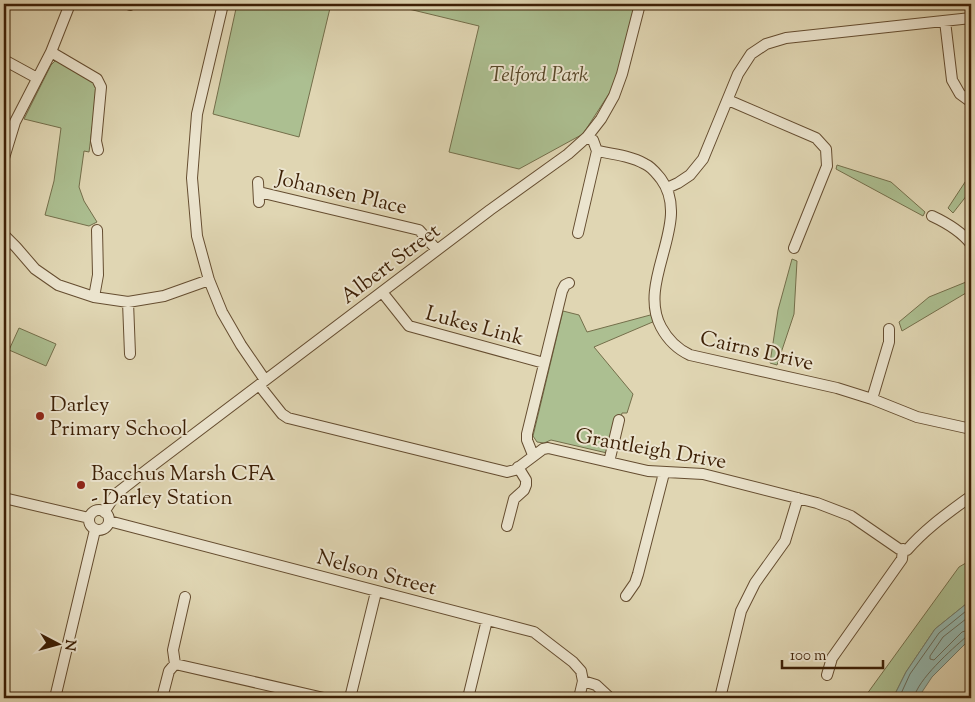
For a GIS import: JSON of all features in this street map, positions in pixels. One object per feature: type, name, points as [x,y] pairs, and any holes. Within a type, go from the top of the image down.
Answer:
[{"type":"street","points":[[4,158],[15,122],[51,52],[70,4]]},
{"type":"street","points":[[223,4],[197,114],[192,178],[197,236],[209,280],[222,312],[262,382],[282,414],[288,418],[507,472],[518,467],[526,480],[526,485],[524,490],[514,499],[507,526]]},
{"type":"street","name":"Albert Street","points":[[107,516],[116,494],[588,137],[614,96],[622,74],[640,4]]},
{"type":"street","points":[[597,150],[634,159],[646,164],[655,172],[667,188],[690,175],[703,159],[744,63],[752,54],[774,40],[971,18]]},
{"type":"street","points":[[945,21],[952,80],[960,94],[971,102]]},
{"type":"street","points":[[51,52],[97,79],[101,86],[96,141],[98,150]]},
{"type":"street","points":[[4,60],[37,78]]},
{"type":"street","points":[[728,100],[816,138],[826,148],[827,166],[794,248]]},
{"type":"street","points":[[4,119],[15,122]]},
{"type":"street","points":[[578,233],[597,150],[593,140],[588,137]]},
{"type":"street","name":"Cairns Drive","points":[[667,188],[671,203],[670,219],[654,293],[654,306],[657,320],[664,333],[680,350],[690,355],[837,388],[872,398],[917,417],[971,429]]},
{"type":"street","name":"Johansen Place","points":[[259,192],[419,230],[437,250]]},
{"type":"street","points":[[932,216],[961,233],[971,244]]},
{"type":"street","points":[[94,297],[98,276],[97,230]]},
{"type":"street","points":[[4,235],[35,269],[58,285],[94,297],[128,302],[164,296],[209,280]]},
{"type":"street","points":[[533,455],[526,437],[562,290],[569,283]]},
{"type":"street","name":"Lukes Link","points":[[382,292],[408,326],[544,363]]},
{"type":"street","points":[[128,302],[130,354]]},
{"type":"street","points":[[872,398],[889,342],[889,330]]},
{"type":"street","points":[[609,462],[619,420]]},
{"type":"street","name":"Grantleigh Drive","points":[[518,467],[533,455],[548,448],[664,473],[703,474],[798,498],[851,516],[899,549],[903,549]]},
{"type":"street","points":[[626,596],[635,583],[638,574],[664,473]]},
{"type":"street","points":[[827,675],[832,658],[902,559],[903,549],[907,550],[920,535],[971,496]]},
{"type":"street","points":[[4,498],[89,518]]},
{"type":"street","points":[[720,698],[741,611],[755,583],[785,541],[798,498]]},
{"type":"street","points":[[95,511],[107,516],[104,529],[95,530],[90,525],[89,518],[95,511]]},
{"type":"street","name":"Nelson Street","points":[[107,516],[376,592],[536,633],[581,671],[583,681],[596,685],[610,698]]},
{"type":"street","points":[[55,698],[91,540],[95,530]]},
{"type":"street","points":[[350,698],[376,592]]},
{"type":"street","points":[[162,698],[169,671],[175,664],[173,650],[186,597]]},
{"type":"street","points":[[468,698],[488,620]]},
{"type":"street","points":[[175,664],[324,698]]},
{"type":"street","points":[[578,698],[583,681]]},
{"type":"green space","points":[[237,4],[331,4],[299,137],[213,114]]},
{"type":"green space","name":"Telford Park","points":[[388,4],[635,4],[614,86],[583,134],[519,169],[449,152],[479,26]]},
{"type":"green space","points":[[55,61],[59,61],[88,75],[97,91],[89,152],[84,151],[79,187],[84,201],[97,222],[89,226],[45,215],[54,181],[61,128],[24,119],[51,65]]},
{"type":"green space","points":[[837,165],[891,182],[925,212],[923,216],[836,169]]},
{"type":"green space","points":[[971,173],[971,190],[953,213],[948,208]]},
{"type":"green space","points":[[792,259],[797,261],[794,314],[777,365],[770,363],[778,310]]},
{"type":"green space","points":[[971,280],[971,290],[902,331],[899,322],[929,297]]},
{"type":"green space","points":[[563,311],[579,315],[587,332],[654,314],[655,321],[594,347],[633,394],[627,413],[622,413],[614,447],[607,453],[551,440],[544,443],[537,442],[533,436]]},
{"type":"green space","points":[[19,328],[56,344],[46,366],[9,350]]},
{"type":"green space","points":[[971,560],[971,600],[935,629],[906,672],[893,698],[864,698],[959,567]]},
{"type":"water","points":[[971,600],[971,638],[932,677],[918,698],[893,698],[906,672],[935,629]]},
{"type":"place","name":"Darley Primary School","points":[[40,416]]},
{"type":"place","name":"Bacchus Marsh CFA - Darley Station","points":[[81,485]]}]
